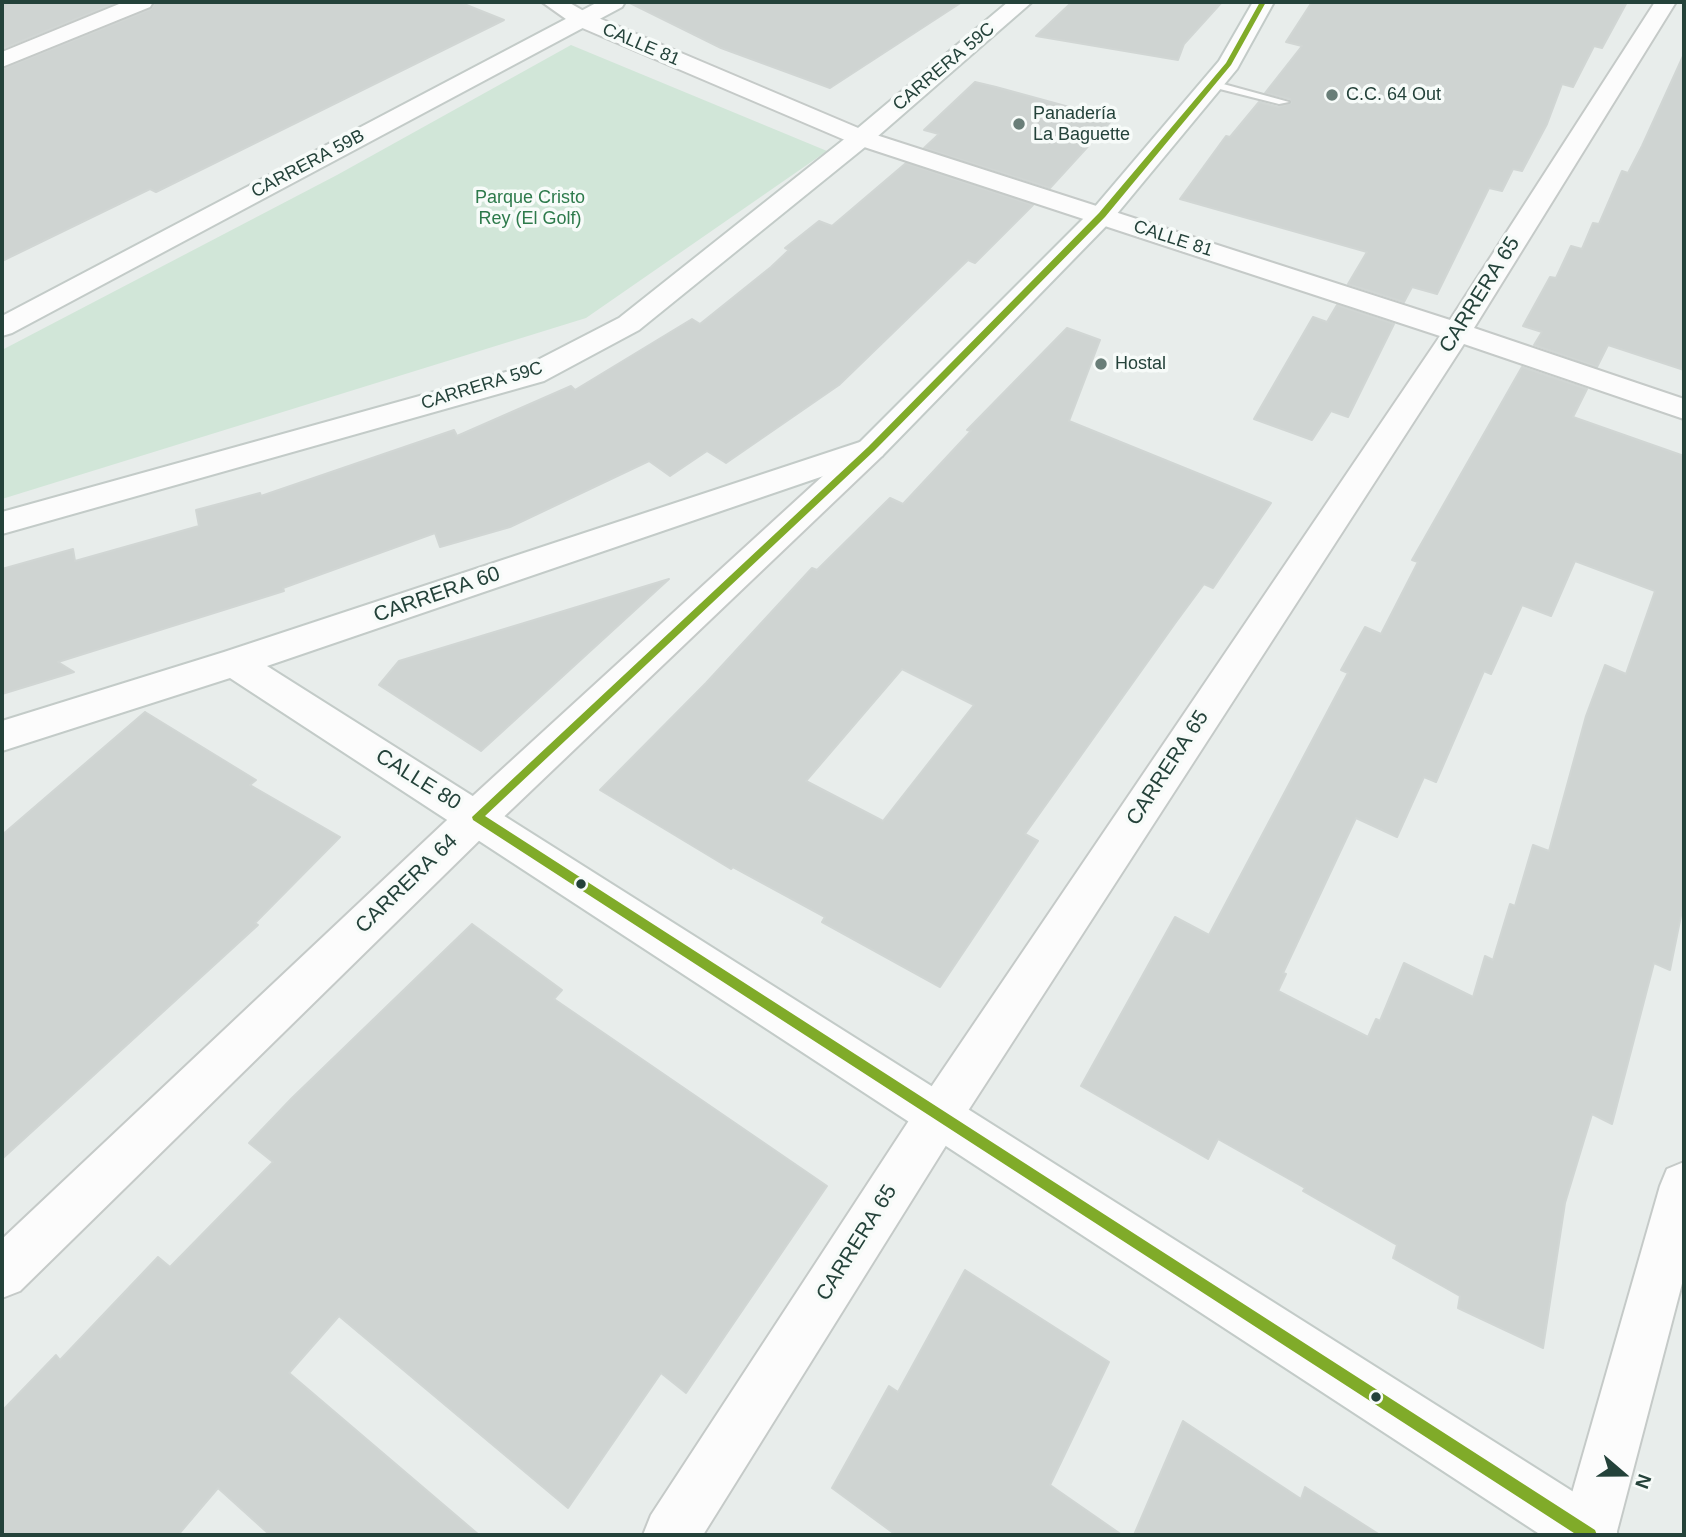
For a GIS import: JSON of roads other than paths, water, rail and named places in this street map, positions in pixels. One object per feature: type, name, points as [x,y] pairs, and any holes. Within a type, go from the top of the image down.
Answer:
[{"type":"street","points":[[2,60],[142,2]]},
{"type":"street","name":"CALLE 81","points":[[553,2],[581,19],[860,138],[1102,215],[1684,409]]},
{"type":"street","name":"CARRERA 59B","points":[[2,327],[614,2]]},
{"type":"street","name":"CARRERA 59C","points":[[2,523],[534,374],[629,324],[860,138],[1021,2]]},
{"type":"street","name":"CARRERA 64","points":[[2,1273],[477,817],[871,449],[1102,215],[1229,64],[1263,2]]},
{"type":"street","name":"CARRERA 65","points":[[671,1535],[939,1115],[1457,332],[1665,2]]},
{"type":"street","name":"CARRERA 60","points":[[2,736],[233,663],[871,449]]},
{"type":"street","name":"CALLE 80","points":[[233,663],[477,817],[1589,1535]]},
{"type":"street","points":[[1589,1535],[1684,1186]]},
{"type":"lane","points":[[1212,84],[1283,102]]},
{"type":"place","name":"C.C. 64 Out","points":[[1332,95]]},
{"type":"place","name":"Panadería La Baguette","points":[[1019,124]]},
{"type":"place","name":"Hostal","points":[[1101,364]]},
{"type":"park label","name":"Parque Cristo Rey (El Golf)","points":[[530,208]]}]
